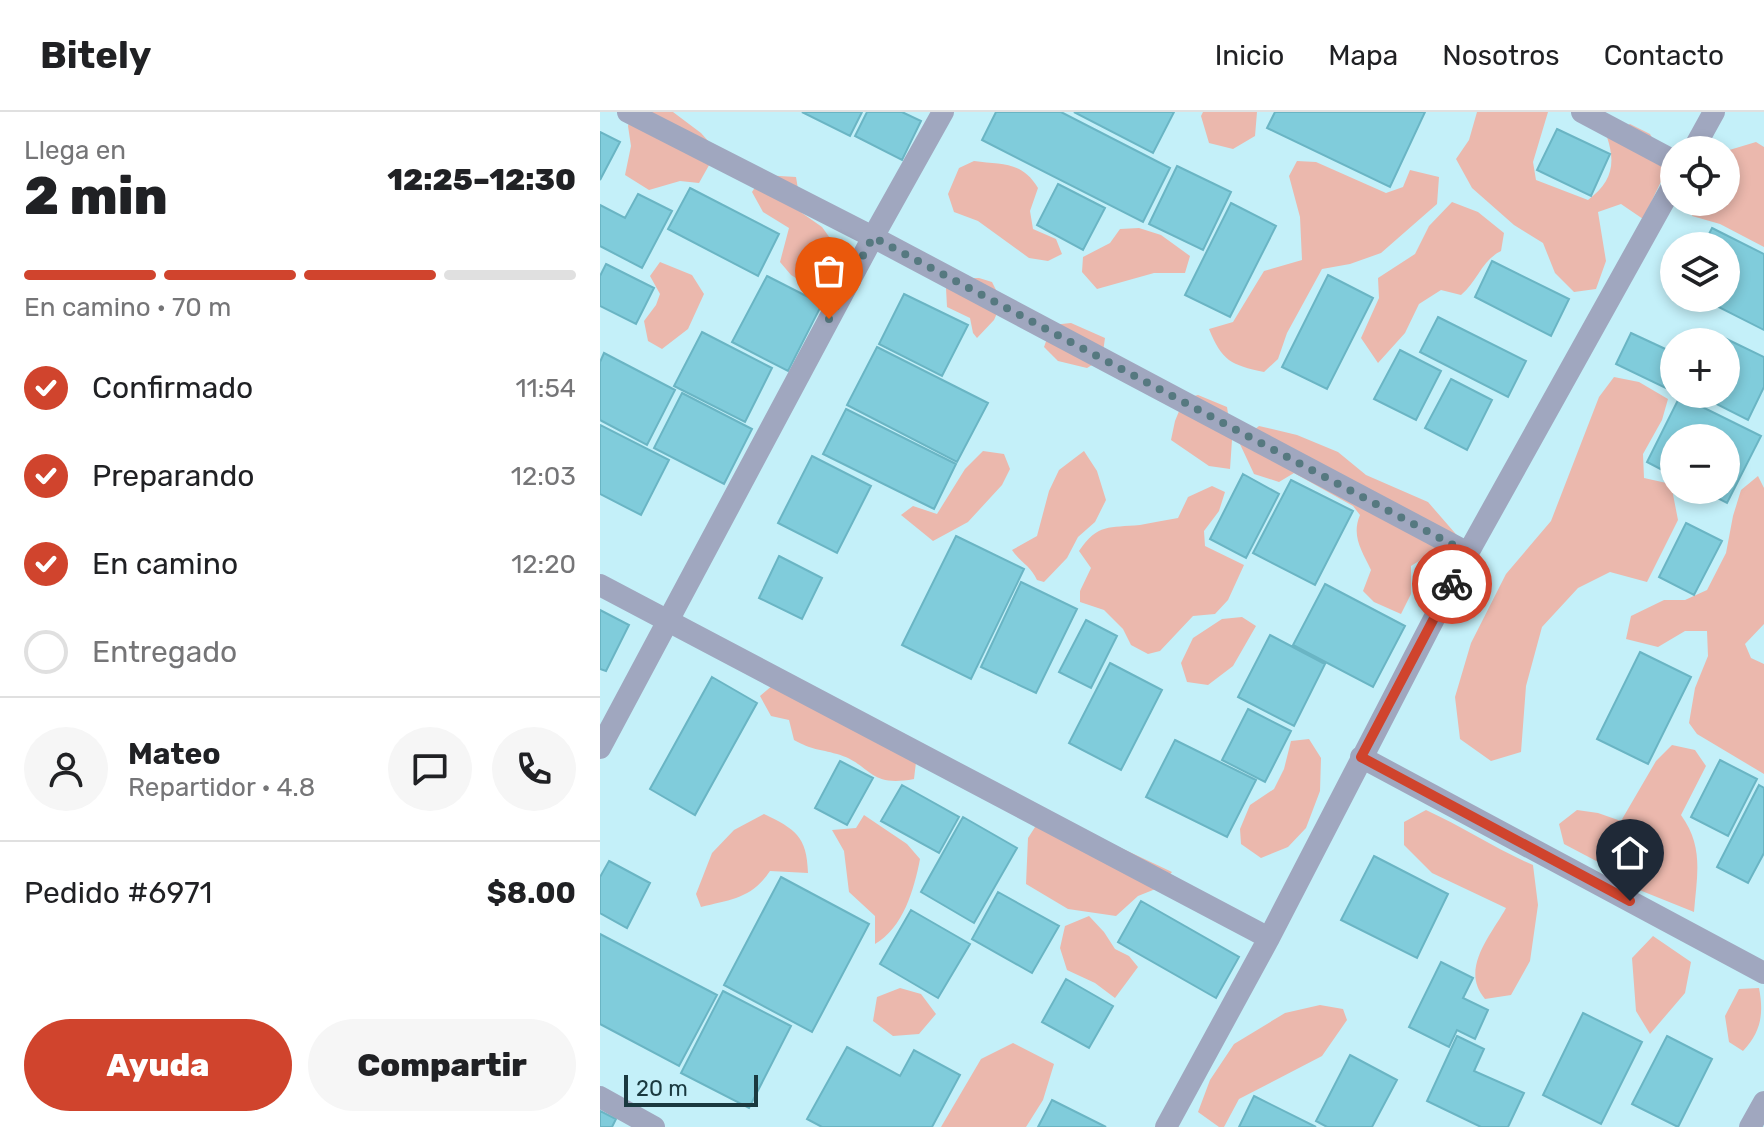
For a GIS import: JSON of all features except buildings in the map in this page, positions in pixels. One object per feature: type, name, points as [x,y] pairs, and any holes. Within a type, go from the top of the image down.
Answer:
[{"type":"street","points":[[628,112],[873,237],[1468,553]]},
{"type":"street","points":[[600,748],[943,112]]},
{"type":"street","points":[[1582,112],[1660,154]]},
{"type":"street","points":[[1701,136],[1714,112]]},
{"type":"street","points":[[1166,1127],[1269,938],[1468,553],[1660,208]]},
{"type":"street","points":[[600,585],[1269,938]]},
{"type":"street","points":[[1361,757],[1764,973]]},
{"type":"street","points":[[600,1097],[654,1127]]},
{"type":"street","points":[[1750,1127],[1764,1102]]},
{"type":"shaded area","points":[[632,112],[673,112],[701,133],[717,151],[699,183],[680,181],[649,190],[625,175],[631,146],[628,126]]},
{"type":"shaded area","points":[[1203,112],[1257,112],[1255,136],[1233,149],[1209,143],[1201,116]]},
{"type":"shaded area","points":[[1477,112],[1548,112],[1533,162],[1536,180],[1588,200],[1610,172],[1607,137],[1630,124],[1650,134],[1660,152],[1660,184],[1643,219],[1621,204],[1598,212],[1606,261],[1596,289],[1574,292],[1555,273],[1543,243],[1514,225],[1472,188],[1456,159],[1469,140]]},
{"type":"shaded area","points":[[1756,142],[1764,147],[1764,247],[1740,232],[1692,216],[1740,216],[1740,147]]},
{"type":"shaded area","points":[[974,161],[1010,166],[1032,179],[1038,188],[1030,211],[1033,229],[1056,239],[1062,254],[1048,261],[1029,258],[978,221],[954,212],[948,194],[959,168]]},
{"type":"shaded area","points":[[1297,161],[1316,162],[1386,193],[1403,187],[1410,170],[1439,177],[1437,204],[1381,253],[1350,264],[1322,269],[1287,333],[1278,359],[1264,372],[1229,360],[1218,348],[1209,329],[1233,322],[1264,271],[1302,260],[1300,217],[1289,176]]},
{"type":"shaded area","points":[[763,175],[796,177],[802,213],[822,227],[840,252],[830,278],[814,289],[791,275],[780,262],[789,228],[763,212],[752,192]]},
{"type":"shaded area","points":[[1452,202],[1478,212],[1504,233],[1501,251],[1489,260],[1461,295],[1441,290],[1419,304],[1405,333],[1378,363],[1361,338],[1379,298],[1378,278],[1415,254],[1429,226]]},
{"type":"shaded area","points":[[1139,228],[1161,235],[1190,256],[1185,273],[1154,273],[1097,289],[1082,272],[1083,257],[1110,243],[1120,229]]},
{"type":"shaded area","points":[[660,262],[692,275],[704,294],[688,329],[662,349],[648,341],[644,321],[660,294],[650,276]]},
{"type":"shaded area","points":[[959,278],[979,278],[992,282],[1002,302],[994,320],[977,338],[970,318],[947,307],[946,288]]},
{"type":"shaded area","points":[[1071,323],[1105,338],[1102,359],[1087,368],[1058,361],[1044,347],[1052,325]]},
{"type":"shaded area","points":[[1614,377],[1639,382],[1660,394],[1660,408],[1665,408],[1643,454],[1644,478],[1660,482],[1660,504],[1675,504],[1678,520],[1647,582],[1610,572],[1578,588],[1542,627],[1526,686],[1521,752],[1491,761],[1460,739],[1455,697],[1471,643],[1506,574],[1551,521],[1599,397]]},
{"type":"shaded area","points":[[1198,395],[1227,407],[1232,440],[1230,469],[1209,466],[1171,440],[1184,399]]},
{"type":"shaded area","points":[[1259,426],[1297,435],[1338,452],[1366,475],[1428,502],[1461,540],[1440,564],[1422,559],[1411,566],[1411,594],[1401,614],[1374,602],[1363,591],[1371,570],[1359,543],[1357,530],[1360,515],[1353,506],[1294,473],[1279,482],[1254,474],[1239,442]]},
{"type":"shaded area","points":[[983,451],[1004,454],[1010,469],[1002,485],[968,522],[933,541],[901,515],[913,506],[937,514],[965,469]]},
{"type":"shaded area","points":[[1084,451],[1097,471],[1106,500],[1095,522],[1078,537],[1067,558],[1044,582],[1037,580],[1012,550],[1037,536],[1049,491],[1059,470]]},
{"type":"shaded area","points":[[1758,476],[1764,488],[1764,624],[1745,644],[1751,658],[1764,664],[1764,774],[1697,734],[1689,723],[1695,688],[1708,656],[1707,631],[1685,631],[1658,647],[1626,639],[1631,616],[1664,600],[1685,600],[1707,590],[1726,553],[1741,490]]},
{"type":"shaded area","points":[[1212,486],[1225,492],[1219,511],[1204,531],[1205,546],[1244,565],[1228,600],[1215,614],[1193,616],[1160,651],[1148,654],[1131,645],[1123,629],[1104,610],[1080,602],[1080,591],[1091,568],[1079,551],[1098,531],[1178,518],[1188,497]]},
{"type":"shaded area","points":[[1242,617],[1256,626],[1233,666],[1208,685],[1187,682],[1181,663],[1193,638],[1222,619]]},
{"type":"shaded area","points":[[773,685],[917,754],[914,779],[899,781],[878,778],[848,758],[794,740],[789,720],[771,716],[760,696]]},
{"type":"shaded area","points":[[1309,739],[1321,758],[1320,791],[1306,828],[1288,847],[1261,858],[1241,844],[1240,829],[1250,805],[1274,789],[1284,769],[1291,741]]},
{"type":"shaded area","points":[[1672,745],[1695,750],[1706,766],[1681,815],[1696,850],[1694,912],[1617,881],[1600,863],[1564,844],[1559,824],[1577,810],[1621,821],[1656,761]]},
{"type":"shaded area","points":[[1426,810],[1533,865],[1538,905],[1530,961],[1511,995],[1485,999],[1475,976],[1480,952],[1506,908],[1432,873],[1404,845],[1404,822]]},
{"type":"shaded area","points":[[764,814],[797,835],[805,850],[808,873],[770,871],[748,893],[701,907],[696,894],[712,853],[734,830]]},
{"type":"shaded area","points":[[864,815],[907,844],[920,859],[906,907],[893,928],[875,944],[875,916],[849,892],[844,851],[832,830],[856,828]]},
{"type":"shaded area","points":[[1037,824],[1085,831],[1172,872],[1158,888],[1138,896],[1116,916],[1068,909],[1026,884],[1028,838]]},
{"type":"shaded area","points":[[1089,916],[1115,949],[1129,956],[1138,967],[1115,998],[1095,983],[1067,970],[1060,948],[1065,926]]},
{"type":"shaded area","points":[[1653,936],[1691,962],[1685,993],[1650,1034],[1636,1011],[1632,958]]},
{"type":"shaded area","points":[[900,988],[921,994],[936,1014],[919,1034],[893,1036],[873,1021],[877,997]]},
{"type":"shaded area","points":[[1759,988],[1760,1022],[1754,1037],[1743,1051],[1729,1042],[1725,1016],[1739,989]]},
{"type":"shaded area","points":[[1320,1005],[1343,1009],[1347,1020],[1322,1056],[1239,1099],[1224,1127],[1219,1127],[1198,1112],[1210,1080],[1234,1044],[1285,1013]]},
{"type":"shaded area","points":[[1013,1043],[1054,1064],[1043,1100],[1026,1127],[941,1127],[981,1059]]},
{"type":"way so far","points":[[829,319],[873,237],[1468,553],[1452,584]]},
{"type":"route","points":[[1452,584],[1361,757],[1630,901]]}]
